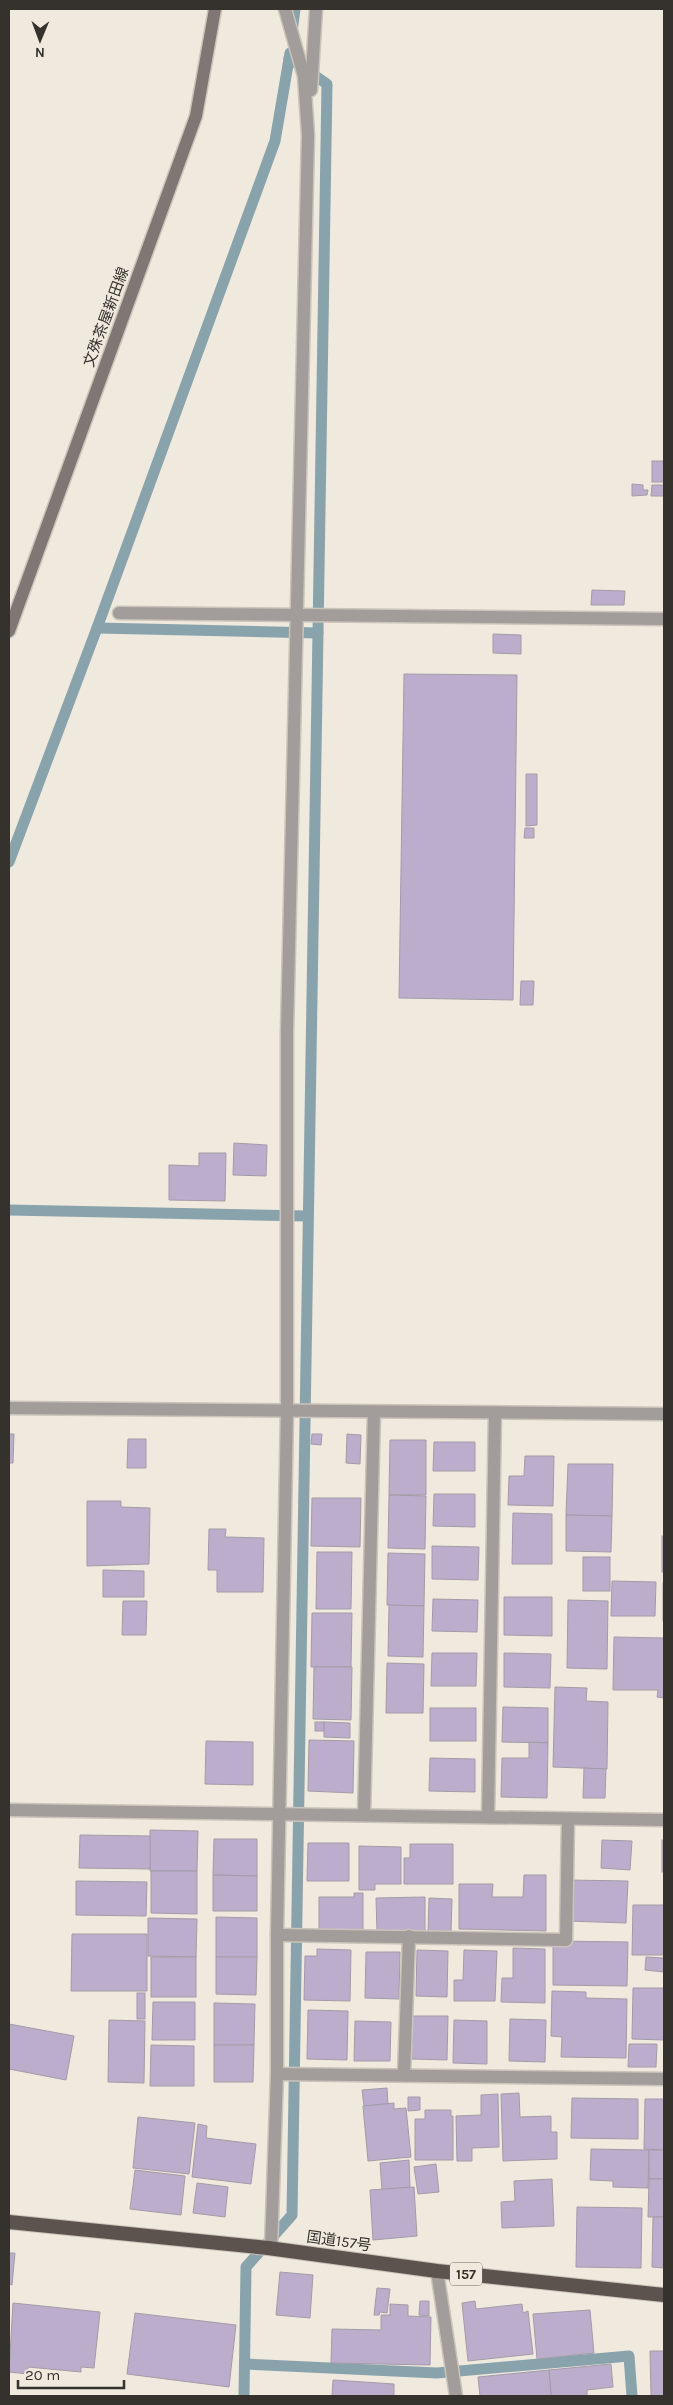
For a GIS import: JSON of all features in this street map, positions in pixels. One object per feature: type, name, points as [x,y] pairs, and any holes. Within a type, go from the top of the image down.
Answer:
[{"type":"highway","name":"国道157号","points":[[9,2222],[270,2248],[437,2271],[664,2295]]},
{"type":"main road","name":"文殊茶屋新田線","points":[[9,631],[196,116],[215,9]]},
{"type":"street","points":[[285,9],[304,76],[308,135]]},
{"type":"street","points":[[270,2248],[276,2074],[287,1412],[288,1032],[308,135],[316,9]]},
{"type":"street","points":[[119,613],[664,619]]},
{"type":"street","points":[[9,1408],[664,1414]]},
{"type":"street","points":[[364,1815],[374,1412]]},
{"type":"street","points":[[488,1817],[495,1413]]},
{"type":"street","points":[[9,1810],[664,1820]]},
{"type":"street","points":[[277,1935],[566,1940],[568,1819]]},
{"type":"street","points":[[404,2075],[409,1936]]},
{"type":"street","points":[[276,2074],[664,2079]]},
{"type":"street","points":[[437,2271],[456,2396]]},
{"type":"building","points":[[652,461],[664,461],[664,482],[652,482]]},
{"type":"building","points":[[632,484],[643,485],[643,490],[648,490],[647,495],[632,496]]},
{"type":"building","points":[[652,485],[664,485],[664,496],[651,496]]},
{"type":"building","points":[[592,590],[625,591],[624,605],[591,605]]},
{"type":"building","points":[[493,634],[521,635],[521,654],[493,653]]},
{"type":"building","points":[[404,674],[517,675],[513,1000],[399,998]]},
{"type":"building","points":[[526,774],[537,774],[537,825],[526,826]]},
{"type":"building","points":[[525,828],[534,828],[534,838],[524,838]]},
{"type":"building","points":[[521,981],[534,981],[533,1005],[520,1005]]},
{"type":"building","points":[[234,1143],[267,1145],[266,1176],[233,1175]]},
{"type":"building","points":[[199,1153],[226,1153],[225,1201],[169,1200],[169,1165],[199,1166]]},
{"type":"building","points":[[9,1434],[14,1434],[13,1463],[9,1463]]},
{"type":"building","points":[[312,1434],[322,1434],[321,1445],[311,1444]]},
{"type":"building","points":[[347,1434],[361,1435],[360,1464],[346,1463]]},
{"type":"building","points":[[128,1439],[146,1439],[146,1468],[127,1468]]},
{"type":"building","points":[[390,1440],[426,1440],[426,1495],[389,1495]]},
{"type":"building","points":[[434,1442],[475,1442],[475,1471],[433,1471]]},
{"type":"building","points":[[525,1456],[554,1456],[553,1506],[508,1505],[509,1476],[524,1476]]},
{"type":"building","points":[[568,1464],[613,1464],[612,1516],[566,1515]]},
{"type":"building","points":[[434,1494],[475,1494],[475,1527],[433,1526]]},
{"type":"building","points":[[389,1495],[426,1496],[425,1549],[388,1548]]},
{"type":"building","points":[[312,1498],[361,1498],[360,1547],[311,1546]]},
{"type":"building","points":[[87,1501],[121,1501],[121,1507],[150,1508],[149,1564],[87,1566]]},
{"type":"building","points":[[513,1513],[552,1514],[552,1564],[512,1564]]},
{"type":"building","points":[[566,1515],[612,1516],[611,1552],[566,1551]]},
{"type":"building","points":[[209,1529],[226,1529],[225,1537],[264,1538],[263,1592],[217,1592],[217,1570],[208,1570]]},
{"type":"building","points":[[662,1536],[664,1536],[664,1572],[662,1572]]},
{"type":"building","points":[[432,1546],[479,1547],[478,1580],[432,1579]]},
{"type":"building","points":[[317,1552],[352,1552],[351,1609],[316,1609]]},
{"type":"building","points":[[388,1553],[425,1554],[424,1606],[387,1605]]},
{"type":"building","points":[[583,1557],[610,1557],[610,1591],[583,1591]]},
{"type":"building","points":[[103,1570],[144,1571],[144,1597],[103,1597]]},
{"type":"building","points":[[612,1581],[656,1582],[655,1616],[611,1616]]},
{"type":"building","points":[[664,1583],[664,1621],[663,1621]]},
{"type":"building","points":[[504,1597],[552,1597],[552,1636],[504,1635]]},
{"type":"building","points":[[433,1599],[478,1600],[477,1632],[432,1631]]},
{"type":"building","points":[[568,1600],[608,1601],[607,1669],[567,1668]]},
{"type":"building","points":[[123,1601],[147,1601],[146,1635],[122,1635]]},
{"type":"building","points":[[389,1605],[424,1606],[423,1657],[388,1656]]},
{"type":"building","points":[[312,1613],[352,1613],[351,1667],[311,1667]]},
{"type":"building","points":[[614,1637],[664,1638],[664,1698],[657,1697],[658,1690],[613,1690]]},
{"type":"building","points":[[432,1653],[477,1653],[476,1686],[431,1686]]},
{"type":"building","points":[[504,1653],[551,1654],[550,1688],[504,1687]]},
{"type":"building","points":[[387,1663],[424,1664],[423,1713],[386,1713]]},
{"type":"building","points":[[314,1667],[352,1667],[351,1720],[313,1719]]},
{"type":"building","points":[[555,1687],[587,1688],[586,1701],[608,1702],[607,1769],[553,1767]]},
{"type":"building","points":[[503,1707],[548,1708],[548,1743],[502,1742]]},
{"type":"building","points":[[430,1708],[476,1708],[476,1741],[430,1741]]},
{"type":"building","points":[[315,1722],[324,1722],[324,1731],[315,1731]]},
{"type":"building","points":[[324,1722],[350,1723],[350,1738],[324,1737]]},
{"type":"building","points":[[309,1740],[354,1741],[353,1793],[308,1791]]},
{"type":"building","points":[[206,1741],[253,1742],[253,1785],[205,1784]]},
{"type":"building","points":[[529,1742],[548,1743],[547,1798],[501,1797],[502,1758],[529,1758]]},
{"type":"building","points":[[430,1758],[475,1759],[475,1792],[429,1791]]},
{"type":"building","points":[[584,1768],[606,1769],[605,1798],[583,1798]]},
{"type":"building","points":[[150,1830],[198,1831],[197,1871],[150,1871]]},
{"type":"building","points":[[80,1835],[150,1836],[150,1869],[79,1868]]},
{"type":"building","points":[[214,1839],[257,1839],[257,1876],[213,1875]]},
{"type":"building","points":[[602,1840],[632,1841],[630,1870],[601,1868]]},
{"type":"building","points":[[662,1840],[664,1840],[664,1872],[662,1872]]},
{"type":"building","points":[[308,1843],[349,1843],[349,1881],[307,1881]]},
{"type":"building","points":[[410,1844],[453,1844],[453,1884],[404,1884],[404,1858],[410,1858]]},
{"type":"building","points":[[359,1846],[401,1847],[401,1884],[375,1884],[375,1890],[359,1890]]},
{"type":"building","points":[[151,1871],[197,1871],[197,1914],[151,1913]]},
{"type":"building","points":[[213,1875],[257,1876],[257,1911],[213,1911]]},
{"type":"building","points":[[524,1875],[546,1875],[546,1931],[459,1929],[459,1884],[493,1884],[492,1897],[523,1897]]},
{"type":"building","points":[[568,1880],[628,1881],[626,1923],[567,1921]]},
{"type":"building","points":[[76,1881],[147,1882],[146,1916],[76,1915]]},
{"type":"building","points":[[354,1893],[363,1893],[363,1932],[319,1931],[319,1897],[354,1897]]},
{"type":"building","points":[[425,1897],[425,1932],[377,1932],[376,1898]]},
{"type":"building","points":[[429,1898],[452,1899],[451,1933],[428,1933]]},
{"type":"building","points":[[633,1905],[664,1905],[664,1955],[632,1955]]},
{"type":"building","points":[[216,1917],[257,1918],[257,1957],[216,1957]]},
{"type":"building","points":[[148,1918],[197,1919],[196,1957],[148,1956]]},
{"type":"building","points":[[72,1934],[147,1934],[147,1991],[71,1991]]},
{"type":"building","points":[[553,1941],[628,1942],[627,1986],[553,1985]]},
{"type":"building","points":[[513,1948],[545,1949],[545,2003],[501,2002],[502,1978],[513,1978]]},
{"type":"building","points":[[317,1949],[351,1950],[350,2001],[304,2000],[305,1956],[317,1956]]},
{"type":"building","points":[[417,1950],[448,1951],[447,1997],[416,1996]]},
{"type":"building","points":[[464,1950],[497,1951],[495,2001],[454,2001],[454,1980],[463,1980]]},
{"type":"building","points":[[366,1952],[400,1952],[399,1999],[365,1998]]},
{"type":"building","points":[[151,1957],[196,1957],[196,1997],[151,1997]]},
{"type":"building","points":[[216,1957],[257,1957],[256,1995],[216,1994]]},
{"type":"building","points":[[646,1957],[664,1958],[664,1972],[645,1970]]},
{"type":"building","points":[[633,1988],[664,1988],[664,2040],[632,2039]]},
{"type":"building","points":[[552,1991],[586,1992],[586,1998],[627,1999],[626,2058],[561,2057],[562,2037],[551,2036]]},
{"type":"building","points":[[137,1993],[145,1993],[145,2019],[137,2019]]},
{"type":"building","points":[[153,2002],[195,2002],[195,2040],[152,2040]]},
{"type":"building","points":[[214,2003],[255,2004],[254,2045],[214,2045]]},
{"type":"building","points":[[308,2010],[348,2011],[347,2060],[307,2059]]},
{"type":"building","points":[[412,2016],[448,2016],[447,2060],[411,2059]]},
{"type":"building","points":[[510,2019],[546,2020],[545,2062],[509,2061]]},
{"type":"building","points":[[109,2020],[145,2021],[144,2083],[108,2082]]},
{"type":"building","points":[[454,2020],[487,2021],[487,2064],[453,2063]]},
{"type":"building","points":[[355,2021],[391,2022],[390,2061],[354,2061]]},
{"type":"building","points":[[9,2024],[74,2036],[66,2080],[9,2069]]},
{"type":"building","points":[[629,2044],[657,2044],[656,2067],[628,2067]]},
{"type":"building","points":[[151,2045],[194,2046],[194,2086],[150,2086]]},
{"type":"building","points":[[214,2045],[254,2045],[253,2082],[214,2082]]},
{"type":"building","points":[[387,2088],[388,2104],[364,2106],[362,2090]]},
{"type":"building","points":[[519,2093],[520,2117],[551,2116],[551,2132],[557,2132],[557,2159],[503,2161],[501,2094]]},
{"type":"building","points":[[498,2094],[499,2147],[472,2148],[472,2161],[457,2161],[456,2116],[481,2115],[481,2095]]},
{"type":"building","points":[[408,2097],[420,2097],[420,2110],[408,2111]]},
{"type":"building","points":[[572,2098],[638,2099],[638,2139],[571,2138]]},
{"type":"building","points":[[645,2099],[664,2099],[664,2150],[644,2149]]},
{"type":"building","points":[[394,2103],[394,2109],[406,2108],[411,2157],[368,2161],[363,2106]]},
{"type":"building","points":[[425,2110],[451,2110],[451,2116],[453,2116],[453,2160],[415,2160],[415,2119],[425,2119]]},
{"type":"building","points":[[138,2117],[195,2123],[189,2174],[133,2168]]},
{"type":"building","points":[[198,2124],[207,2126],[206,2138],[256,2144],[251,2184],[192,2177]]},
{"type":"building","points":[[591,2149],[649,2150],[648,2188],[613,2187],[613,2181],[590,2180]]},
{"type":"building","points":[[649,2150],[664,2150],[664,2179],[649,2179]]},
{"type":"building","points":[[409,2160],[410,2187],[382,2190],[380,2163]]},
{"type":"building","points":[[436,2164],[439,2192],[418,2194],[414,2167]]},
{"type":"building","points":[[135,2170],[185,2176],[181,2215],[130,2209]]},
{"type":"building","points":[[552,2179],[554,2226],[502,2228],[501,2202],[515,2201],[514,2181]]},
{"type":"building","points":[[649,2179],[664,2179],[664,2217],[648,2217]]},
{"type":"building","points":[[197,2183],[228,2187],[225,2217],[193,2213]]},
{"type":"building","points":[[414,2187],[417,2236],[373,2240],[370,2190]]},
{"type":"building","points":[[577,2207],[642,2208],[641,2268],[576,2267]]},
{"type":"building","points":[[653,2217],[664,2217],[664,2268],[652,2267]]},
{"type":"building","points":[[9,2253],[15,2253],[12,2285],[9,2284]]},
{"type":"building","points":[[280,2272],[313,2275],[310,2318],[276,2315]]},
{"type":"building","points":[[377,2288],[390,2289],[387,2313],[380,2312],[379,2315],[374,2315]]},
{"type":"building","points":[[420,2301],[429,2301],[429,2316],[419,2315]]},
{"type":"building","points":[[475,2301],[476,2309],[522,2304],[523,2313],[528,2311],[533,2354],[468,2361],[462,2303]]},
{"type":"building","points":[[13,2303],[100,2312],[94,2368],[81,2367],[81,2372],[28,2367],[28,2374],[9,2372]]},
{"type":"building","points":[[390,2304],[408,2305],[408,2316],[431,2317],[430,2365],[331,2363],[332,2329],[381,2330],[381,2315],[390,2315]]},
{"type":"building","points":[[590,2310],[594,2353],[537,2359],[533,2314]]},
{"type":"building","points":[[135,2313],[236,2325],[229,2387],[127,2374]]},
{"type":"building","points":[[650,2351],[664,2351],[664,2396],[651,2396]]},
{"type":"building","points":[[611,2364],[613,2387],[587,2390],[587,2396],[551,2396],[549,2370]]},
{"type":"building","points":[[549,2370],[551,2396],[480,2396],[478,2377]]},
{"type":"building","points":[[333,2380],[394,2384],[394,2396],[332,2396]]},
{"type":"waterway","points":[[292,32],[295,9]]},
{"type":"waterway","points":[[9,862],[97,628],[275,141],[290,53]]},
{"type":"waterway","points":[[244,2396],[246,2267],[292,2215],[327,84],[289,58]]},
{"type":"waterway","points":[[97,628],[318,633]]},
{"type":"waterway","points":[[9,1210],[308,1216]]},
{"type":"waterway","points":[[245,2364],[437,2373],[629,2356],[632,2396]]}]
